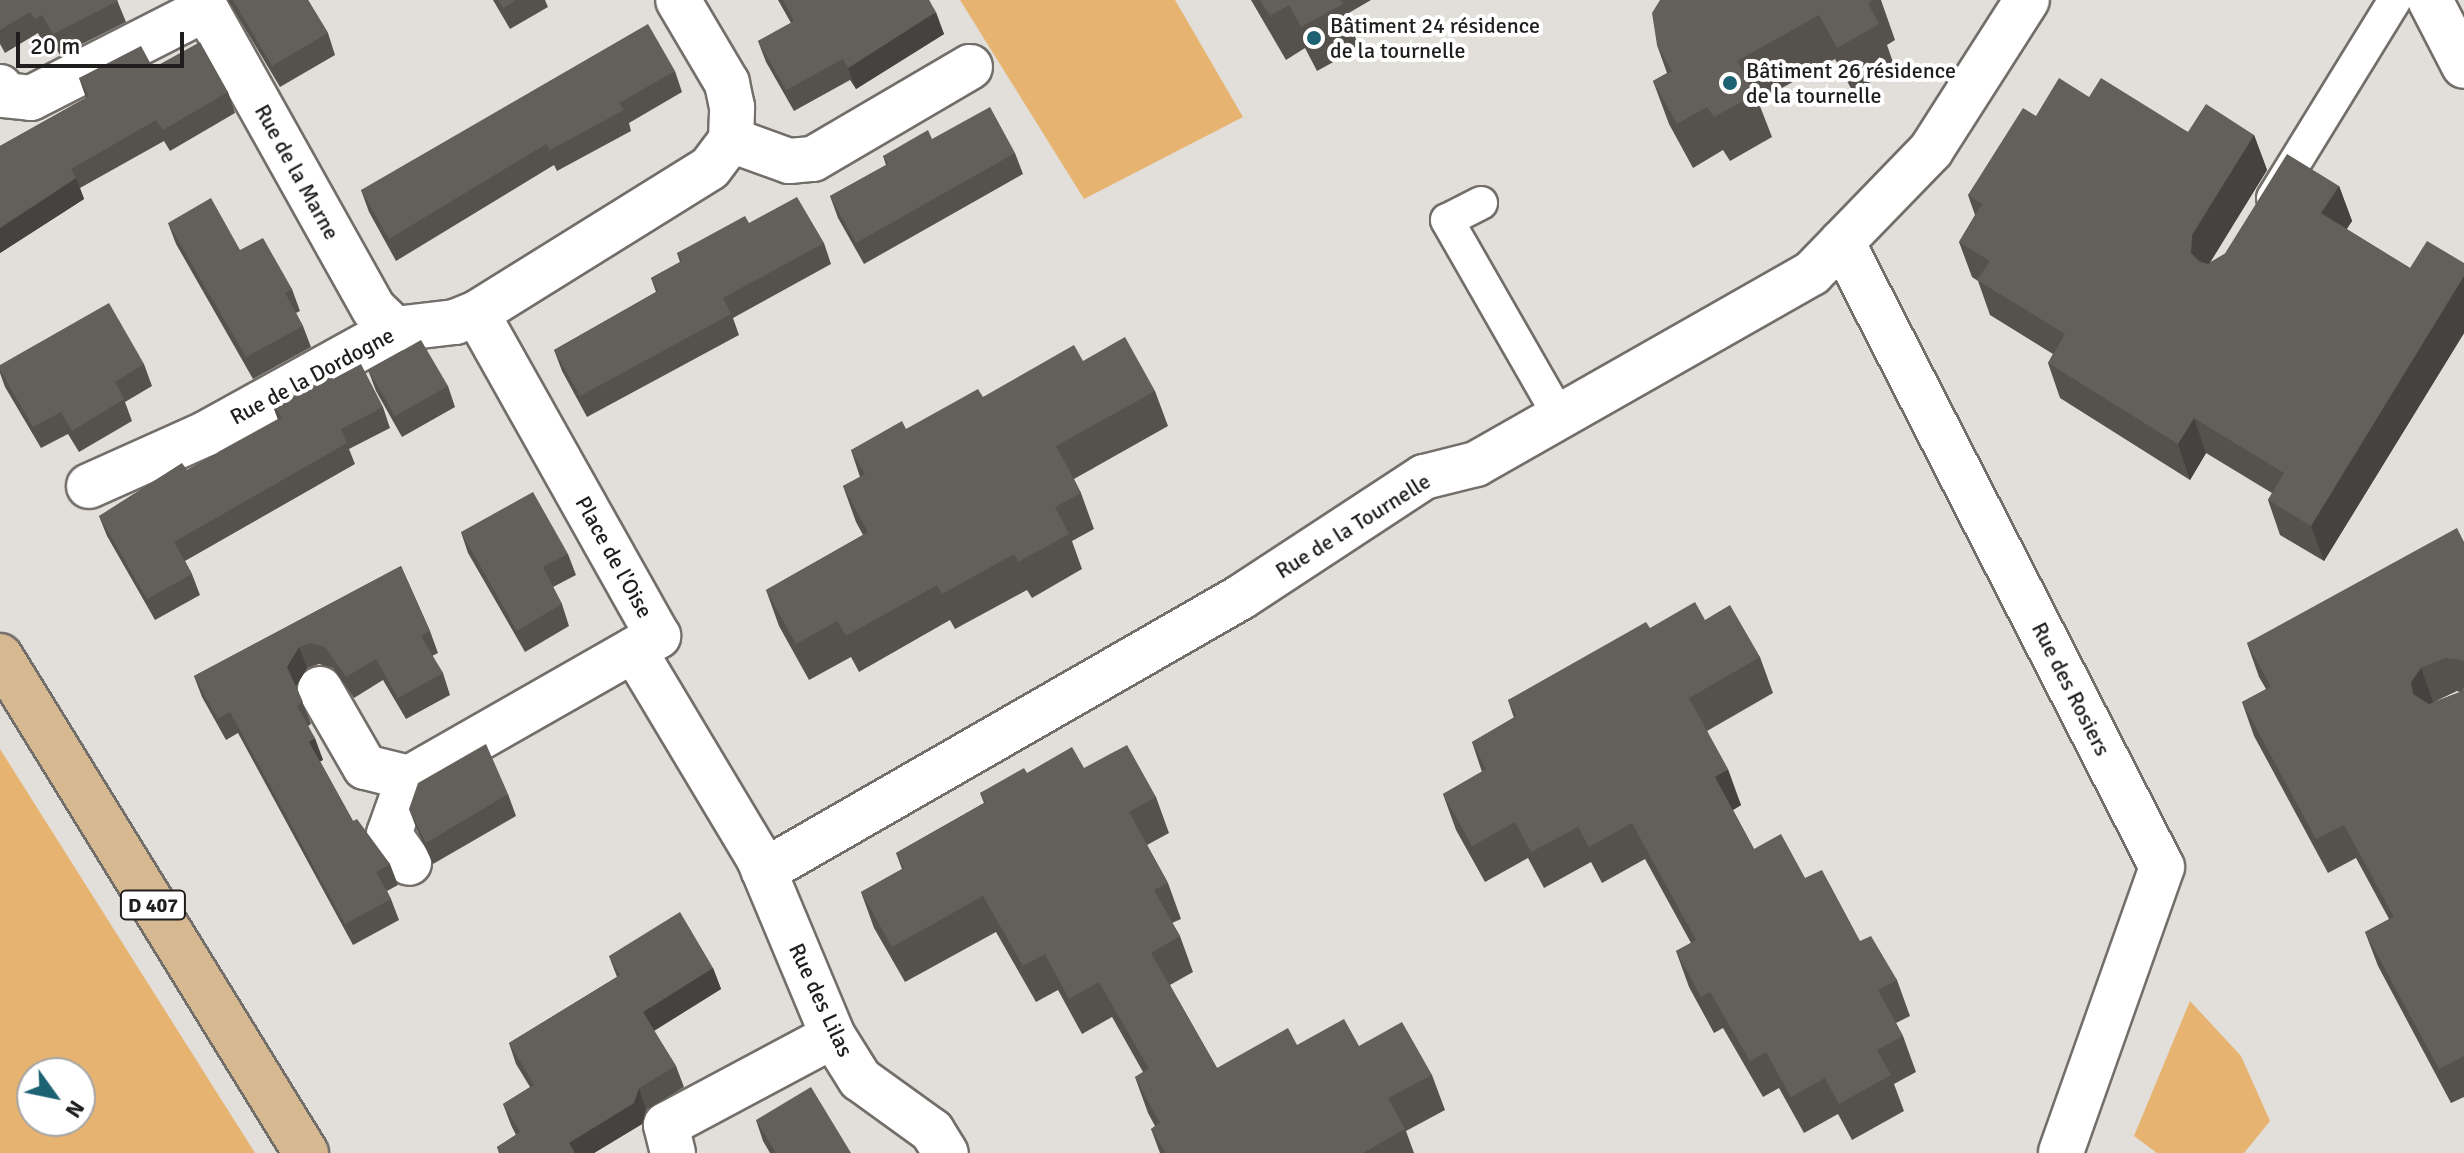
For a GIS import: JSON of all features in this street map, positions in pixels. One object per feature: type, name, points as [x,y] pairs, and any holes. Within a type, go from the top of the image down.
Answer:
[{"type":"main road","name":"D 407","points":[[0,656],[306,1153]]},
{"type":"street","points":[[678,0],[727,83],[731,140],[789,161],[813,159],[970,67]]},
{"type":"street","name":"Rue de la Tournelle","points":[[762,865],[1241,597],[1424,477],[1476,464],[1812,273],[1931,150],[2027,0]]},
{"type":"street","points":[[2430,0],[2464,66]]},
{"type":"street","name":"Rue de la Marne","points":[[0,87],[4,95],[31,98],[203,4],[374,309],[395,329]]},
{"type":"street","name":"Rue de la Dordogne","points":[[89,486],[205,434],[395,329],[455,322],[477,313],[688,186],[710,168],[731,140]]},
{"type":"street","name":"Rue des Rosiers","points":[[1842,242],[2162,867],[2061,1153]]},
{"type":"street","name":"Place de l'Oise","points":[[409,778],[658,636],[477,313]]},
{"type":"street","name":"Rue des Lilas","points":[[634,650],[762,865],[833,1036],[860,1079],[932,1131],[946,1153]]},
{"type":"street","points":[[320,689],[365,767],[409,778],[389,834],[409,863]]},
{"type":"street","points":[[673,1153],[666,1125],[833,1036]]},
{"type":"lane","points":[[2253,229],[2395,0]]},
{"type":"lane","points":[[1481,203],[1447,220],[1560,417]]},
{"type":"shaded area","points":[[960,0],[1175,0],[1243,117],[1084,199]]},
{"type":"shaded area","points":[[0,749],[255,1153],[0,1153]]},
{"type":"shaded area","points":[[2190,1001],[2241,1056],[2270,1121],[2244,1153],[2157,1153],[2134,1136]]},
{"type":"building","points":[[0,0],[118,1],[53,34],[42,15],[35,19],[30,12],[0,30]]},
{"type":"building","points":[[233,0],[308,0],[328,33],[272,66]]},
{"type":"building","points":[[498,0],[516,0],[503,8]]},
{"type":"building","points":[[783,0],[929,0],[936,12],[848,68],[843,59],[786,90],[758,41],[794,21]]},
{"type":"building","points":[[1260,0],[1341,0],[1343,4],[1301,27],[1289,5],[1270,16]]},
{"type":"building","points":[[1660,0],[1873,0],[1868,3],[1879,24],[1837,48],[1819,15],[1737,61],[1756,94],[1714,117],[1707,107],[1677,124],[1653,81],[1672,71],[1657,45],[1652,13]]},
{"type":"building","points":[[648,24],[675,71],[619,103],[624,110],[550,150],[546,144],[389,239],[361,190]]},
{"type":"building","points":[[200,42],[228,92],[163,130],[156,120],[71,169],[76,178],[0,228],[0,146],[89,96],[79,78],[141,46],[153,68]]},
{"type":"building","points":[[2059,78],[2089,97],[2101,78],[2188,132],[2206,104],[2254,135],[2192,235],[2191,253],[2199,261],[2208,264],[2224,255],[2287,154],[2339,186],[2321,213],[2410,268],[2427,241],[2464,263],[2464,276],[2311,526],[2268,500],[2284,473],[2194,418],[2178,444],[2048,363],[2065,334],[1977,280],[1990,261],[1959,242],[1982,204],[1968,195],[2023,108],[2036,116]]},
{"type":"building","points":[[990,107],[1015,153],[856,243],[830,196],[888,164],[883,156],[928,130],[932,139]]},
{"type":"building","points":[[797,197],[824,243],[723,298],[731,314],[580,396],[554,350],[658,291],[651,278],[682,261],[677,253],[745,216],[749,223]]},
{"type":"building","points":[[211,198],[240,250],[263,238],[292,289],[285,293],[303,326],[246,357],[168,223]]},
{"type":"building","points":[[109,303],[144,364],[115,382],[124,399],[72,431],[61,412],[33,427],[0,365]]},
{"type":"building","points":[[1125,337],[1155,391],[1056,446],[1081,493],[1055,507],[1069,534],[1018,562],[1014,554],[942,594],[937,585],[846,636],[837,621],[796,644],[766,590],[868,532],[843,486],[865,474],[851,450],[902,421],[906,429],[978,389],[983,397],[1074,345],[1083,361]]},
{"type":"building","points":[[421,340],[448,386],[395,416],[368,370]]},
{"type":"building","points":[[361,364],[383,407],[341,429],[347,443],[174,542],[192,574],[147,599],[99,516],[182,463],[187,470],[282,418],[271,401],[328,370],[333,379]]},
{"type":"building","points":[[533,492],[568,554],[543,567],[562,604],[517,631],[461,532]]},
{"type":"building","points":[[2457,528],[2464,542],[2464,662],[2445,658],[2421,668],[2411,682],[2413,694],[2429,704],[2460,692],[2464,687],[2464,1056],[2439,1069],[2365,932],[2394,917],[2344,825],[2316,839],[2242,702],[2271,687],[2247,643]]},
{"type":"building","points":[[401,566],[430,631],[421,636],[443,673],[398,698],[376,659],[346,677],[325,647],[311,643],[299,647],[287,667],[303,702],[297,706],[315,738],[309,742],[353,821],[357,819],[390,864],[376,872],[391,899],[345,924],[230,712],[218,719],[194,676]]},
{"type":"building","points":[[1695,602],[1705,620],[1730,605],[1760,657],[1689,698],[1728,769],[1715,777],[1754,849],[1781,834],[1805,878],[1822,870],[1860,941],[1871,936],[1897,980],[1878,990],[1903,1036],[1877,1050],[1891,1075],[1839,1104],[1825,1078],[1791,1097],[1766,1052],[1750,1061],[1710,992],[1701,997],[1676,951],[1696,940],[1632,823],[1589,847],[1578,827],[1531,852],[1515,822],[1472,846],[1443,794],[1486,769],[1472,742],[1516,716],[1508,700],[1646,622],[1650,628]]},
{"type":"building","points":[[486,744],[508,794],[426,843],[409,809],[418,783]]},
{"type":"building","points":[[1127,745],[1156,797],[1129,812],[1168,883],[1154,890],[1180,936],[1151,953],[1217,1068],[1288,1028],[1297,1045],[1344,1019],[1359,1046],[1402,1022],[1432,1075],[1388,1098],[1405,1129],[1363,1153],[1166,1153],[1151,1129],[1160,1123],[1135,1077],[1149,1069],[1099,982],[1069,999],[1045,954],[1023,966],[983,896],[892,947],[861,892],[904,868],[896,853],[986,802],[980,793],[1024,768],[1027,773],[1072,747],[1084,768]]},
{"type":"building","points":[[680,912],[713,968],[643,1012],[676,1066],[639,1088],[634,1103],[569,1143],[575,1153],[500,1153],[497,1147],[520,1132],[503,1104],[534,1085],[509,1043],[620,975],[609,956]]},
{"type":"building","points":[[811,1087],[851,1153],[776,1153],[756,1120]]},
{"type":"place","name":"Bâtiment 24 résidence de la tournelle","points":[[1314,38]]},
{"type":"place","name":"Bâtiment 26 résidence de la tournelle","points":[[1730,83]]}]
